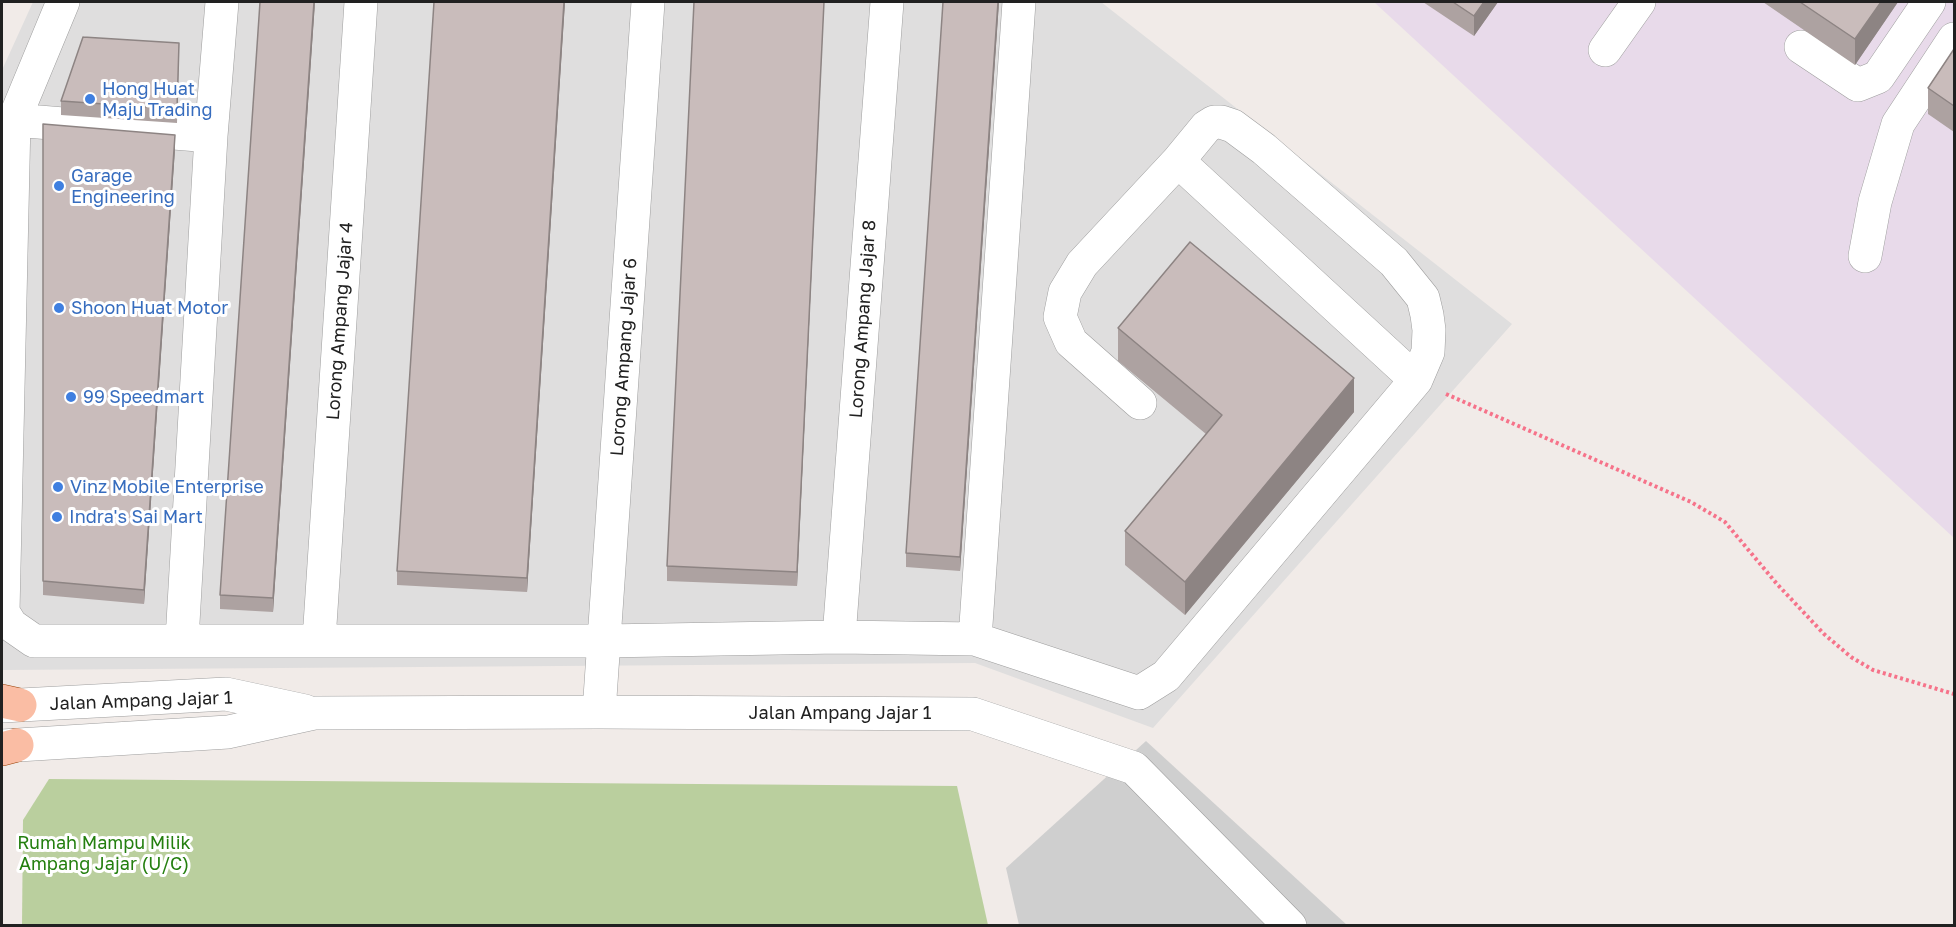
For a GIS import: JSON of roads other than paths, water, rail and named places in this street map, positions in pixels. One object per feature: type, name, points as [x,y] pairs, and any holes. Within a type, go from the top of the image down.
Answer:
[{"type":"street","points":[[63,2],[14,120],[3,612],[11,626],[34,641],[604,641],[840,637],[975,639],[1139,693],[1166,676],[1416,380],[1428,352],[1429,330],[1423,298],[1394,262],[1264,149],[1233,126],[1214,122],[1082,264],[1065,292],[1060,316],[1071,342],[1140,403]]},
{"type":"street","points":[[182,640],[211,136],[222,2]]},
{"type":"street","name":"Lorong Ampang Jajar 4","points":[[319,640],[361,2]]},
{"type":"street","name":"Lorong Ampang Jajar 6","points":[[599,712],[648,2]]},
{"type":"street","name":"Lorong Ampang Jajar 8","points":[[840,637],[887,2]]},
{"type":"street","points":[[975,639],[1019,2]]},
{"type":"street","points":[[1605,50],[1639,2]]},
{"type":"street","points":[[1801,47],[1858,85],[1878,77],[1929,2]]},
{"type":"street","points":[[1865,256],[1875,202],[1898,124],[1954,39]]},
{"type":"street","points":[[14,120],[211,136]]},
{"type":"street","points":[[1178,161],[1416,380]]},
{"type":"street","name":"Jalan Ampang Jajar 1","points":[[8,704],[226,694],[315,713]]},
{"type":"street","name":"Jalan Ampang Jajar 1","points":[[7,747],[228,732],[315,713],[973,714],[1134,768],[1290,926]]},
{"type":"place","name":"Hong Huat Maju Trading","points":[[90,99]]},
{"type":"place","name":"Garage Engineering","points":[[59,186]]},
{"type":"place","name":"Shoon Huat Motor","points":[[59,308]]},
{"type":"place","name":"99 Speedmart","points":[[71,397]]},
{"type":"place","name":"Vinz Mobile Enterprise","points":[[58,487]]},
{"type":"place","name":"Indra's Sai Mart","points":[[57,517]]},
{"type":"park label","name":"Rumah Mampu Milik Ampang Jajar (U/C)","points":[[104,853]]}]
